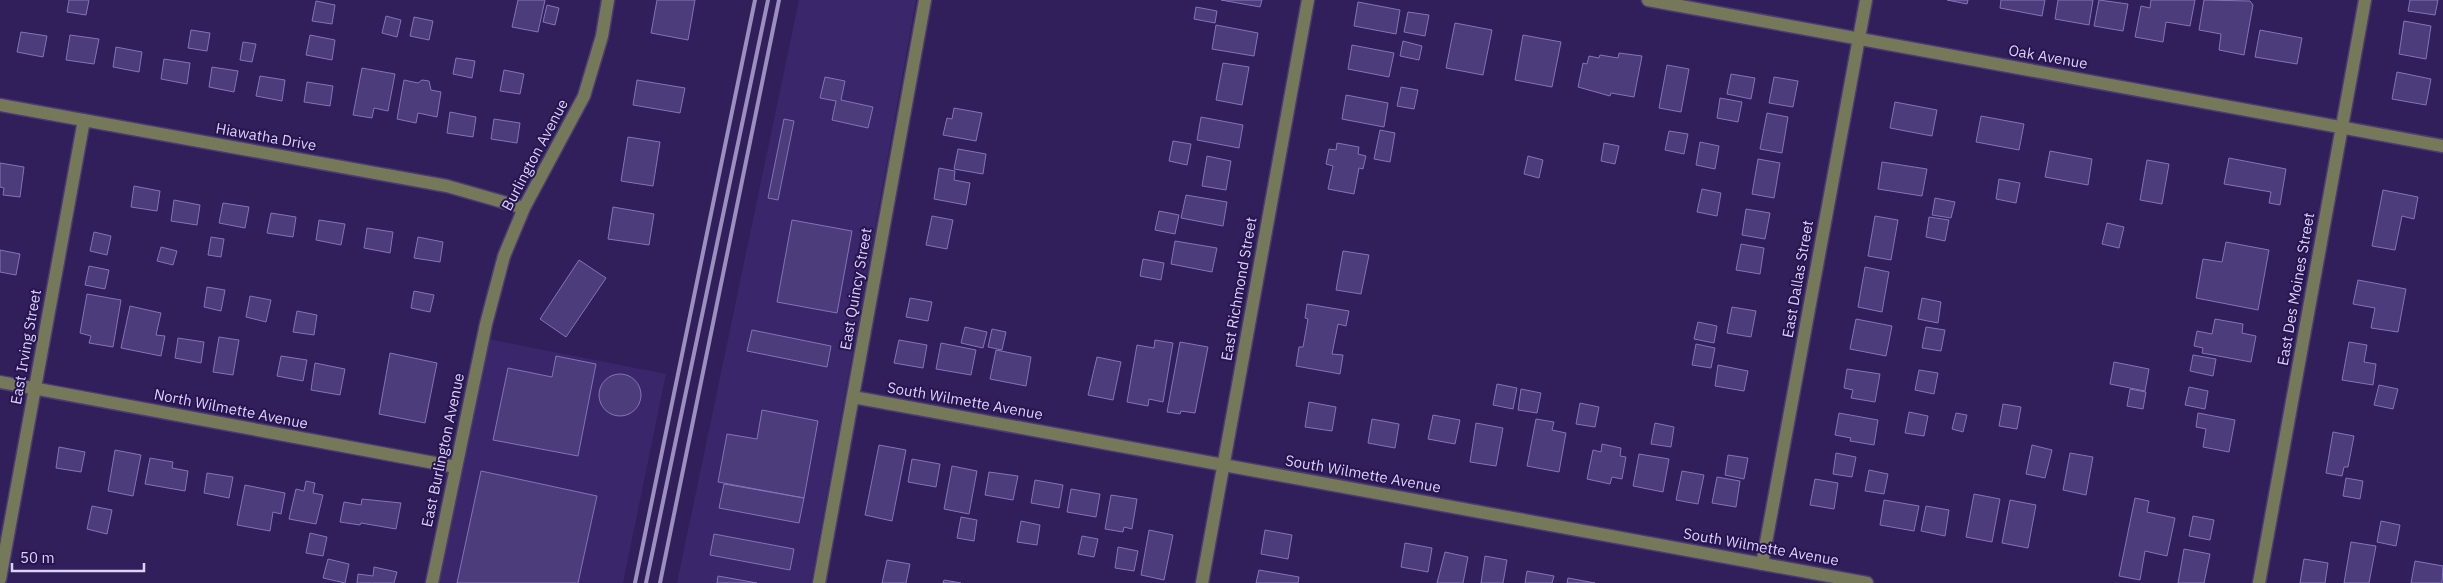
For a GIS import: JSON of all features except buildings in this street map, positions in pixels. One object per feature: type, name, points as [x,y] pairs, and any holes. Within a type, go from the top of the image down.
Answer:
[{"type":"street","name":"Burlington Avenue","points":[[486,324],[504,256],[524,208],[584,96],[602,36],[608,0]]},
{"type":"street","name":"East Quincy Street","points":[[819,583],[925,0]]},
{"type":"street","name":"East Richmond Street","points":[[1202,583],[1308,0]]},
{"type":"street","name":"Oak Avenue","points":[[1648,0],[2443,146]]},
{"type":"street","name":"East Dallas Street","points":[[1762,564],[1866,0]]},
{"type":"street","name":"East Des Moines Street","points":[[2259,583],[2365,0]]},
{"type":"street","name":"Hiawatha Drive","points":[[0,105],[447,186],[524,208]]},
{"type":"street","name":"East Irving Street","points":[[0,579],[84,120]]},
{"type":"street","name":"East Burlington Avenue","points":[[432,583],[486,324]]},
{"type":"street","name":"North Wilmette Avenue","points":[[0,382],[456,467]]},
{"type":"street","name":"South Wilmette Avenue","points":[[853,397],[1867,583]]},
{"type":"shaded area","points":[[799,0],[916,0],[811,583],[677,583]]},
{"type":"shaded area","points":[[488,339],[666,374],[623,583],[439,583]]},
{"type":"railway","points":[[635,583],[755,0]]},
{"type":"railway","points":[[646,583],[768,0]]},
{"type":"railway","points":[[660,583],[779,0]]}]
